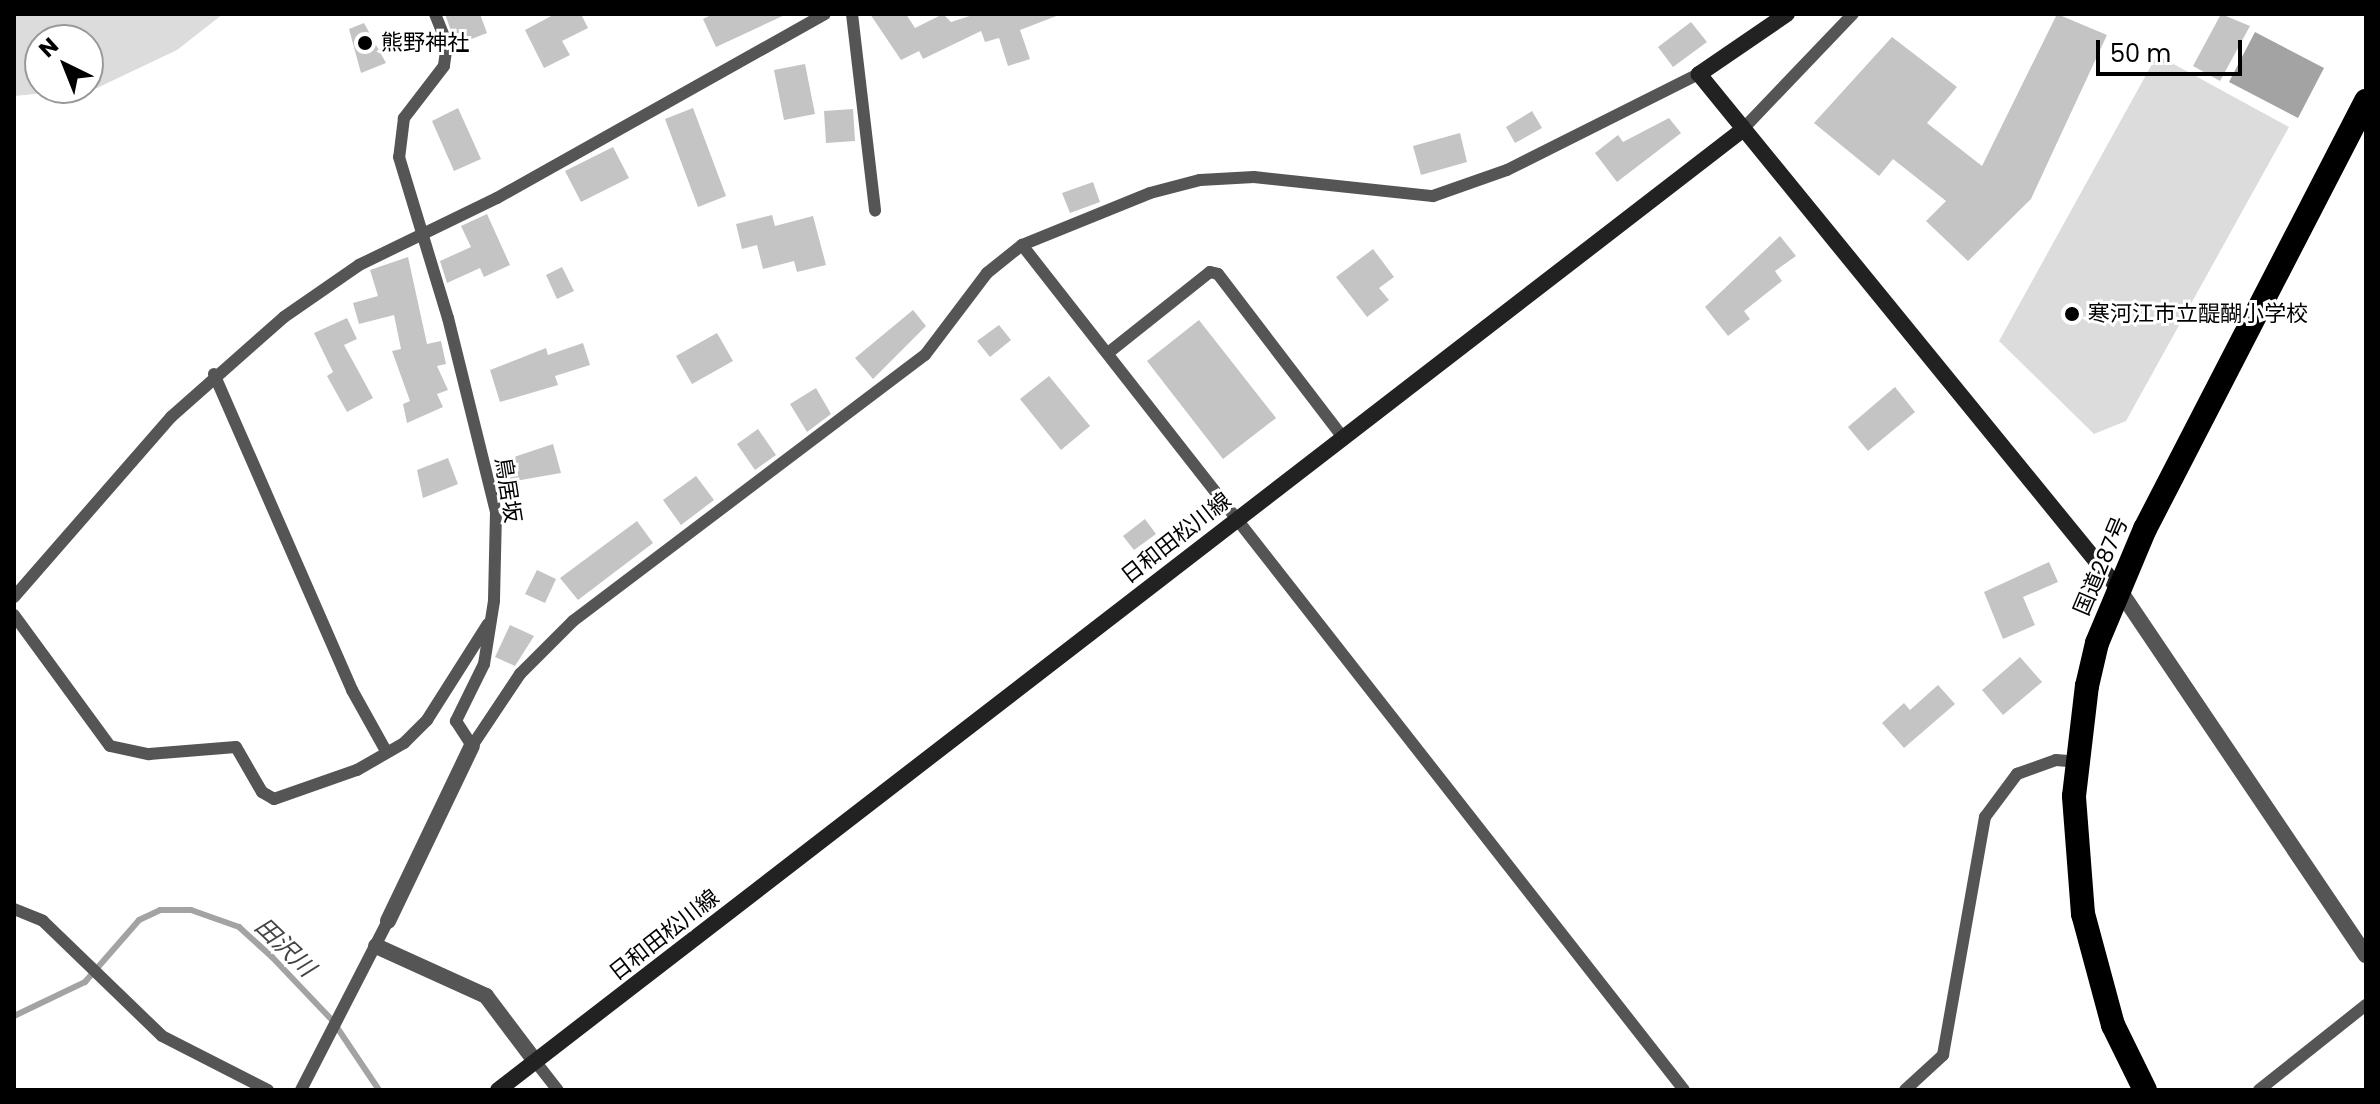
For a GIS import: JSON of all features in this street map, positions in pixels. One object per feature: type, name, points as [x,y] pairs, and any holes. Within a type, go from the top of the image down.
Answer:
[{"type":"highway","name":"国道287号","points":[[2145,1090],[2113,1025],[2091,956],[2077,861],[2077,762],[2097,643],[2118,588],[2366,101]]},
{"type":"main road","points":[[1787,14],[1699,74],[1741,131],[2118,588]]},
{"type":"main road","name":"日和田松川線","points":[[498,1090],[1741,131]]},
{"type":"street","points":[[2118,588],[2366,955]]},
{"type":"street","points":[[388,921],[472,746]]},
{"type":"street","points":[[376,946],[486,996],[535,1061]]},
{"type":"lane","name":"鳥居坂","points":[[435,14],[447,44],[444,66],[404,118],[399,157],[424,234],[496,512],[492,618],[484,664],[456,721],[472,746]]},
{"type":"lane","points":[[14,597],[214,374],[347,274],[825,14]]},
{"type":"lane","points":[[852,14],[875,211]]},
{"type":"lane","points":[[1741,131],[1853,14]]},
{"type":"lane","points":[[472,746],[520,674],[573,621],[925,355],[987,273],[1022,245],[1150,193],[1200,180],[1254,177],[1433,196],[1507,170],[1699,74]]},
{"type":"lane","points":[[1022,245],[1239,517],[1684,1090]]},
{"type":"lane","points":[[1108,353],[1210,272],[1218,274],[1342,436]]},
{"type":"lane","points":[[214,374],[352,690],[386,751]]},
{"type":"lane","points":[[14,615],[110,746],[149,754],[236,747],[262,792],[274,799],[357,770],[427,720],[492,618]]},
{"type":"lane","points":[[1905,1090],[1943,1055],[1985,817],[2017,774],[2056,760],[2077,762]]},
{"type":"lane","points":[[14,909],[43,921],[104,985],[162,1036],[268,1090]]},
{"type":"lane","points":[[301,1090],[342,1018],[388,921]]},
{"type":"lane","points":[[2259,1090],[2366,1005]]},
{"type":"lane","points":[[535,1061],[558,1090]]},
{"type":"shaded area","points":[[14,14],[223,14],[177,50],[104,85],[104,24],[24,24],[24,95],[14,96]]},
{"type":"shaded area","points":[[2255,32],[2324,68],[2298,118],[2229,82]]},
{"type":"shaded area","points":[[2157,55],[2289,127],[2126,421],[2094,434],[1999,341]]},
{"type":"building","points":[[445,14],[480,14],[487,33],[456,45]]},
{"type":"building","points":[[555,14],[581,14],[588,28],[562,41],[570,55],[544,68],[525,30]]},
{"type":"building","points":[[713,14],[787,14],[716,47],[703,19]]},
{"type":"building","points":[[870,14],[906,14],[915,28],[943,14],[951,22],[976,14],[1059,15],[1020,30],[1030,59],[1008,66],[999,38],[985,42],[981,31],[923,59],[919,51],[901,60]]},
{"type":"building","points":[[2057,14],[2107,35],[2031,199],[1968,261],[1926,221],[1946,201],[1893,159],[1879,176],[1814,123],[1892,37],[1957,87],[1927,123],[1982,166]]},
{"type":"building","points":[[2221,14],[2250,26],[2220,81],[2193,66]]},
{"type":"building","points":[[1691,22],[1707,42],[1673,67],[1658,47]]},
{"type":"building","points":[[364,23],[386,63],[361,73],[349,29]]},
{"type":"building","points":[[805,64],[815,114],[784,120],[774,70]]},
{"type":"building","points":[[458,108],[481,159],[454,171],[432,121]]},
{"type":"building","points":[[693,108],[726,196],[698,207],[665,119]]},
{"type":"building","points":[[853,109],[855,141],[826,143],[824,111]]},
{"type":"building","points":[[1532,111],[1542,128],[1515,143],[1506,127]]},
{"type":"building","points":[[1669,118],[1681,133],[1617,182],[1595,153],[1618,135],[1623,142]]},
{"type":"building","points":[[1460,133],[1467,162],[1421,175],[1413,146]]},
{"type":"building","points":[[613,147],[629,178],[581,202],[565,171]]},
{"type":"building","points":[[1093,182],[1100,202],[1070,213],[1062,193]]},
{"type":"building","points":[[487,214],[510,265],[484,277],[480,268],[447,283],[440,261],[471,247],[461,226]]},
{"type":"building","points":[[772,215],[775,226],[813,216],[826,265],[797,272],[794,261],[763,269],[757,245],[742,249],[736,224]]},
{"type":"building","points":[[1780,236],[1796,256],[1775,271],[1782,281],[1744,311],[1750,319],[1728,336],[1705,307]]},
{"type":"building","points":[[1373,249],[1394,277],[1379,288],[1389,300],[1367,317],[1336,277]]},
{"type":"building","points":[[408,257],[427,344],[441,341],[446,364],[437,366],[448,390],[437,394],[443,407],[407,423],[403,404],[410,401],[392,351],[401,349],[394,315],[359,324],[353,303],[378,296],[370,270]]},
{"type":"building","points":[[562,267],[574,291],[557,299],[546,275]]},
{"type":"building","points":[[913,310],[926,326],[873,379],[855,358]]},
{"type":"building","points":[[347,318],[357,339],[344,345],[373,398],[347,412],[327,376],[333,372],[314,333]]},
{"type":"building","points":[[1199,320],[1276,418],[1223,459],[1147,361]]},
{"type":"building","points":[[999,325],[1011,340],[990,357],[977,341]]},
{"type":"building","points":[[717,333],[733,361],[692,384],[676,356]]},
{"type":"building","points":[[583,343],[590,365],[555,376],[558,385],[500,402],[490,370],[546,348],[548,355]]},
{"type":"building","points":[[1049,376],[1090,426],[1061,450],[1020,399]]},
{"type":"building","points":[[1895,387],[1915,412],[1868,451],[1848,427]]},
{"type":"building","points":[[816,388],[831,414],[807,432],[790,404]]},
{"type":"building","points":[[758,429],[776,455],[755,470],[737,444]]},
{"type":"building","points":[[553,444],[561,473],[498,484],[493,464]]},
{"type":"building","points":[[448,458],[458,484],[423,498],[417,470]]},
{"type":"building","points":[[696,476],[714,500],[681,525],[663,500]]},
{"type":"building","points":[[1145,519],[1156,534],[1134,550],[1123,536]]},
{"type":"building","points":[[637,521],[653,543],[578,600],[560,578]]},
{"type":"building","points":[[2049,562],[2058,582],[2023,597],[2035,625],[2003,639],[1984,592]]},
{"type":"building","points":[[537,570],[556,579],[545,603],[525,594]]},
{"type":"building","points":[[510,625],[534,636],[515,666],[495,657]]},
{"type":"building","points":[[2020,657],[2042,682],[2003,715],[1982,690]]},
{"type":"building","points":[[1938,685],[1955,704],[1904,748],[1882,723],[1904,703],[1910,710]]},
{"type":"waterway","name":"田沢川","points":[[14,1016],[85,982],[139,920],[160,910],[191,910],[239,927],[272,957],[332,1020],[379,1090]]},
{"type":"place","name":"熊野神社","points":[[365,43]]},
{"type":"place","name":"寒河江市立醍醐小学校","points":[[2072,314]]}]
